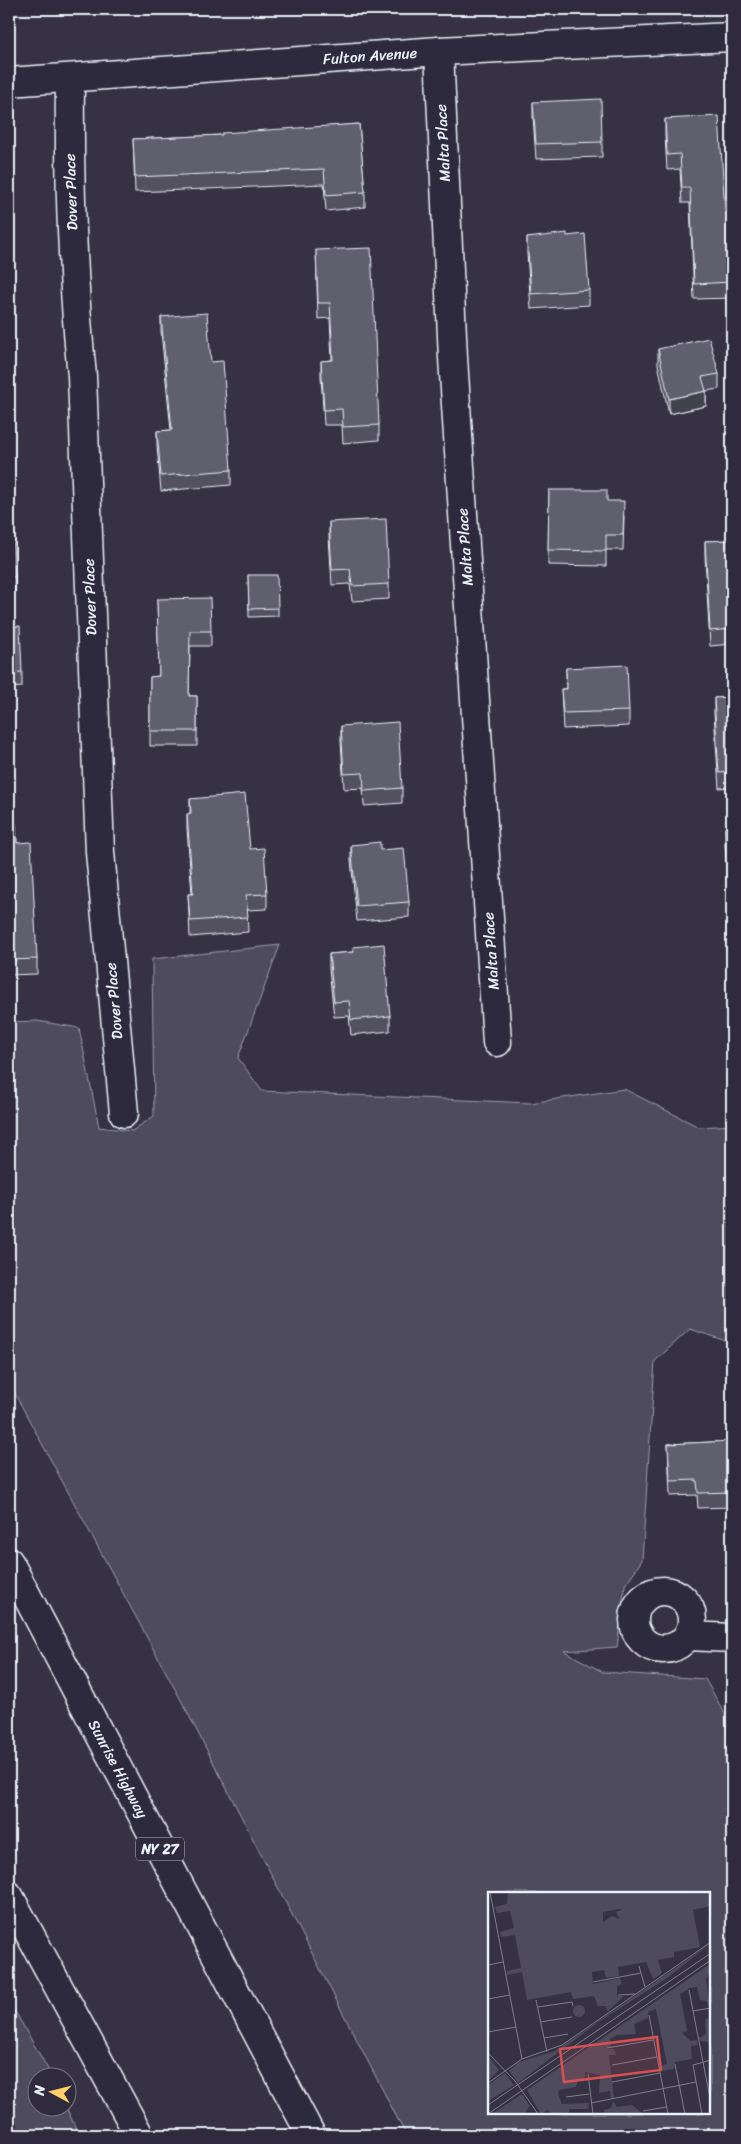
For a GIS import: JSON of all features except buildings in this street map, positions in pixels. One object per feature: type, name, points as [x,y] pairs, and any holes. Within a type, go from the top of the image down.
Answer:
[{"type":"main road","name":"Fulton Avenue","points":[[9,82],[439,51],[732,38]]},
{"type":"main road","name":"Malta Place","points":[[439,51],[453,358],[497,1042]]},
{"type":"main road","name":"Dover Place","points":[[70,79],[75,303],[82,376],[100,852],[124,1114]]},
{"type":"main road","name":"Sunrise Highway","points":[[9,1562],[311,2135]]},
{"type":"main road","points":[[688,1636],[732,1638]]},
{"type":"main road","points":[[9,1896],[139,2135]]},
{"type":"shaded area","points":[[280,945],[238,1058],[262,1091],[530,1103],[624,1089],[699,1127],[732,1125],[732,1343],[690,1329],[655,1361],[642,1560],[625,1585],[617,1647],[564,1651],[603,1672],[705,1679],[725,1714],[732,1781],[732,2135],[406,2135],[181,1700],[9,1383],[9,1022],[37,1021],[79,1028],[99,1127],[132,1131],[154,1116],[152,959]]},
{"type":"shaded area","points":[[9,2001],[46,2066],[28,2066],[28,2116],[70,2116],[79,2135],[9,2135]]}]
